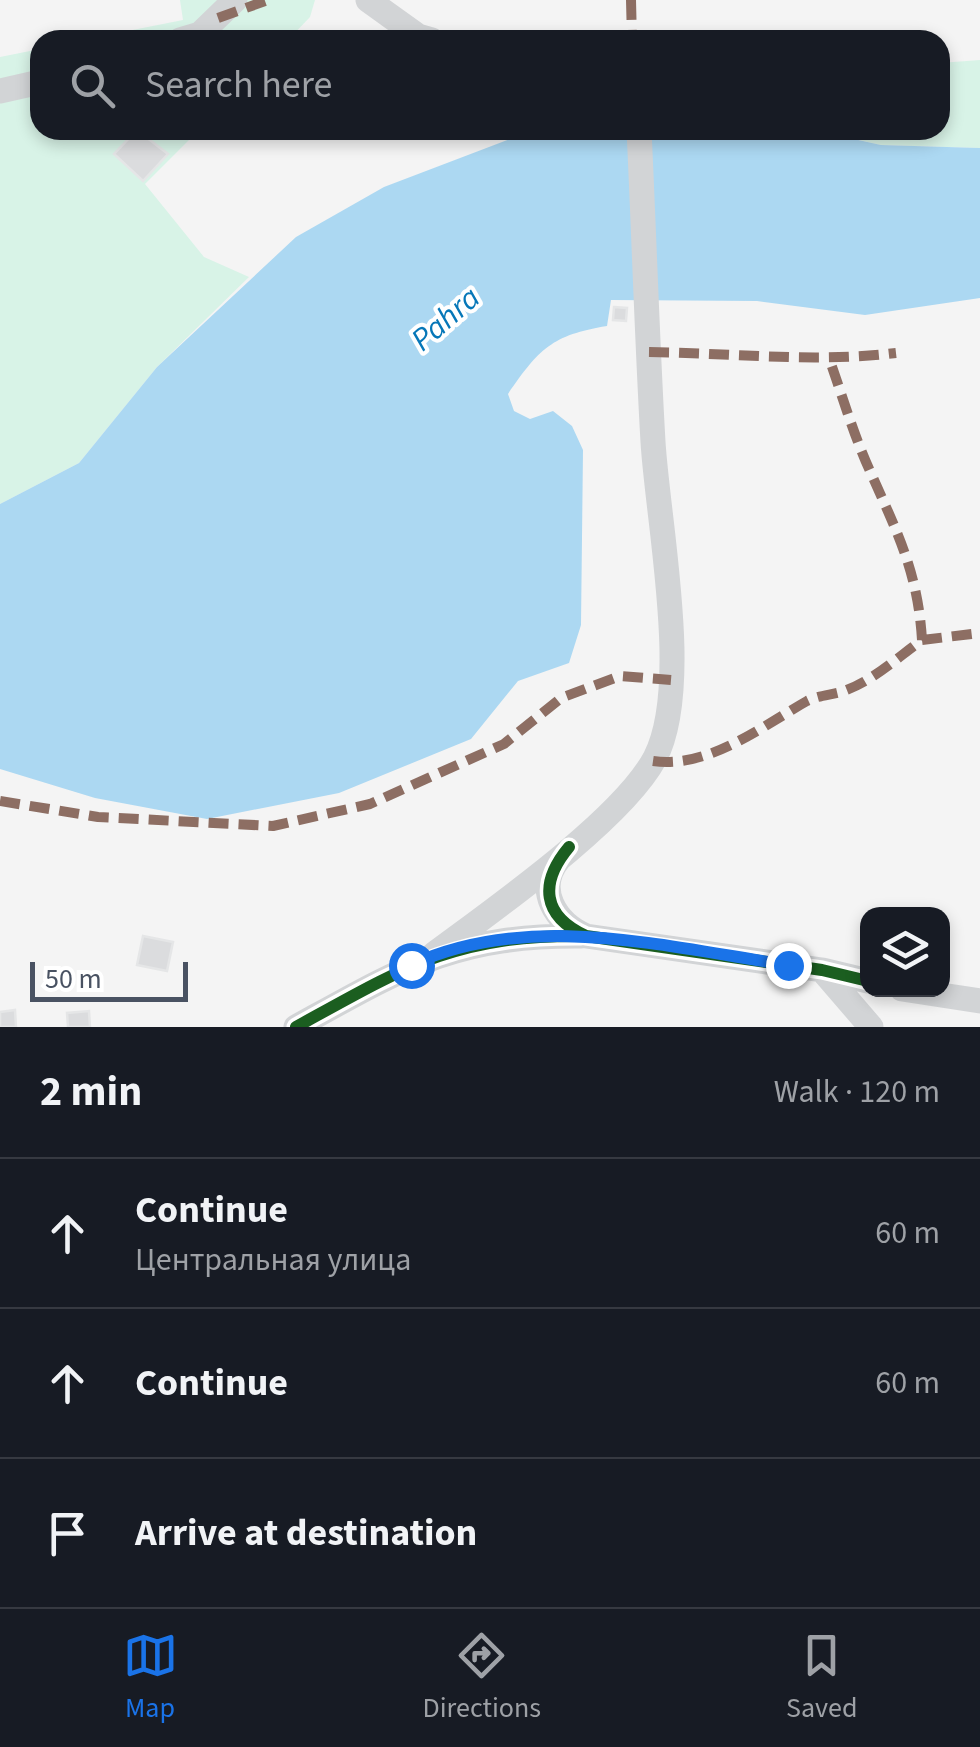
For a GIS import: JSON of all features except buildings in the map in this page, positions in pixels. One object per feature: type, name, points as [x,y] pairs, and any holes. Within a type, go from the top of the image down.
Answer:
[{"type":"street","points":[[204,30],[234,0]]},
{"type":"street","points":[[368,0],[395,10],[420,30]]},
{"type":"street","points":[[0,92],[30,84]]},
{"type":"street","points":[[296,1027],[434,954],[568,848],[637,783],[666,734],[670,708],[640,140]]},
{"type":"street","points":[[568,848],[552,867],[548,888],[553,911],[566,927],[586,936]]},
{"type":"street","points":[[434,954],[479,942],[586,936],[822,970],[860,979]]},
{"type":"street","points":[[822,970],[872,1027]]},
{"type":"street","points":[[950,997],[980,1001]]},
{"type":"green space","points":[[180,0],[315,0],[310,17],[298,30],[132,30],[183,20]]},
{"type":"green space","points":[[30,51],[30,140],[189,140],[145,184],[204,257],[249,277],[157,367],[79,463],[0,504],[0,57]]},
{"type":"green space","points":[[980,60],[980,148],[881,145],[859,140],[950,140],[950,62]]},
{"type":"water","name":"Pahra","points":[[508,140],[858,140],[881,145],[980,148],[980,298],[865,315],[757,301],[611,300],[607,326],[573,334],[548,346],[508,394],[514,411],[530,419],[553,411],[572,426],[583,450],[581,625],[569,663],[518,681],[471,739],[339,793],[207,819],[95,798],[0,769],[0,504],[79,463],[157,367],[296,237],[384,187]]},
{"type":"marked path","points":[[218,18],[268,0]]},
{"type":"marked path","points":[[631,0],[632,30]]},
{"type":"marked path","points":[[649,352],[804,357],[896,353]]},
{"type":"marked path","points":[[653,761],[694,759],[733,744],[807,701],[865,681],[922,640],[916,593],[905,553],[859,444],[830,361]]},
{"type":"marked path","points":[[922,640],[980,633]]},
{"type":"marked path","points":[[0,801],[98,817],[273,826],[370,804],[504,744],[561,698],[620,676],[671,680]]},
{"type":"cycle path","points":[[569,847],[553,873],[550,897],[561,919],[586,936],[822,970],[860,979]]},
{"type":"cycle path","points":[[296,1027],[431,959],[498,942],[581,936]]},
{"type":"route","points":[[411,965],[434,954],[479,942],[538,936],[586,936],[788,965]]}]
